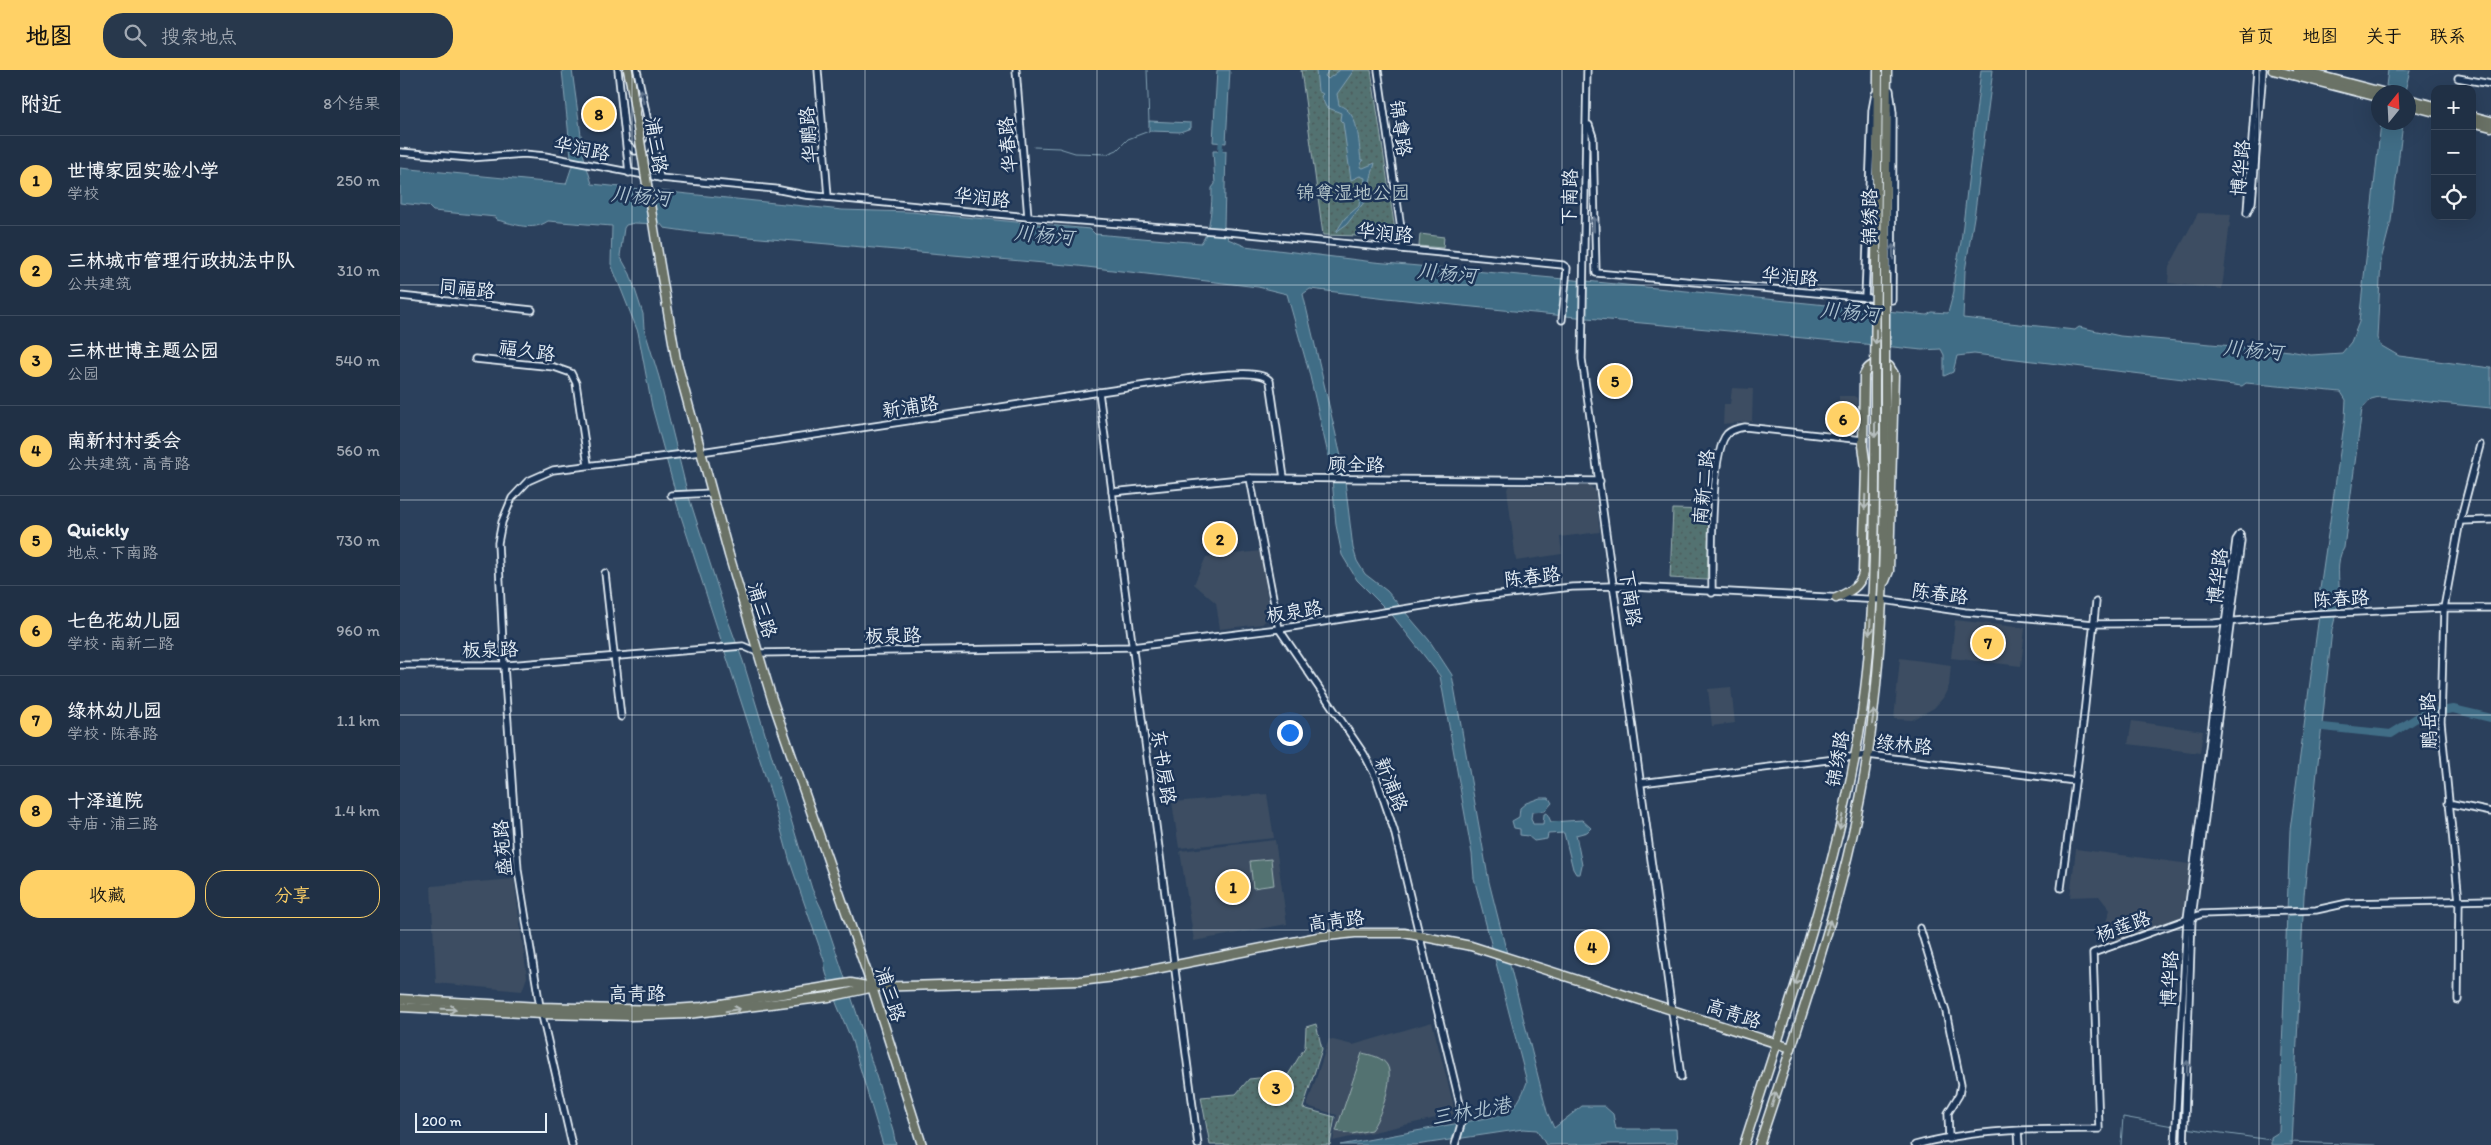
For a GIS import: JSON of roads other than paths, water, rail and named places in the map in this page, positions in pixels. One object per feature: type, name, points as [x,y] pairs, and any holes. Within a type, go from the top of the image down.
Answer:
[{"type":"main road","name":"浦三路","points":[[628,70],[676,360],[712,493],[772,699],[872,987],[922,1145]]},
{"type":"main road","points":[[2274,70],[2371,92]]},
{"type":"main road","points":[[2298,70],[2371,92]]},
{"type":"main road","name":"锦绣路","points":[[1744,1145],[1823,896],[1855,755],[1866,680],[1872,600],[1878,72]]},
{"type":"main road","name":"锦绣路","points":[[1759,1145],[1836,902],[1853,833],[1868,755],[1877,684],[1883,600],[1887,73]]},
{"type":"main road","points":[[2416,103],[2431,105]]},
{"type":"main road","points":[[2416,105],[2431,110]]},
{"type":"main road","points":[[2476,117],[2491,120]]},
{"type":"main road","points":[[2476,123],[2491,127]]},
{"type":"main road","name":"锦绣路","points":[[1836,598],[1856,587],[1864,573],[1866,468],[1863,440],[1864,375],[1866,369],[1872,365],[1883,364],[1889,366],[1894,374],[1890,571],[1883,585]]},
{"type":"main road","name":"高青路","points":[[400,999],[541,1011],[690,1008],[850,983],[872,987],[1070,982],[1114,977],[1337,935],[1379,932],[1419,935],[1488,952],[1791,1048]]},
{"type":"main road","name":"高青路","points":[[400,1007],[541,1011],[630,1016],[713,1013],[854,993],[872,987]]},
{"type":"street","points":[[618,70],[629,173]]},
{"type":"street","points":[[637,70],[660,178]]},
{"type":"street","name":"华春路","points":[[1016,70],[1028,217]]},
{"type":"street","name":"锦尊路","points":[[1378,70],[1404,249]]},
{"type":"street","name":"下南路","points":[[1587,70],[1588,121],[1581,340],[1681,1077]]},
{"type":"street","name":"博华路","points":[[2257,70],[2247,213],[2252,202],[2263,70]]},
{"type":"street","points":[[1865,298],[1872,110],[1878,72]]},
{"type":"street","name":"华鹏路","points":[[818,73],[828,197]]},
{"type":"street","name":"华润路","points":[[1596,273],[1892,300],[1893,113],[1887,73]]},
{"type":"street","points":[[2458,78],[2491,84]]},
{"type":"street","name":"下南路","points":[[1588,121],[1593,137],[1596,273]]},
{"type":"street","points":[[626,143],[635,151],[645,150],[649,147],[651,139]]},
{"type":"street","name":"华润路","points":[[400,152],[470,158],[524,154],[660,178],[775,189],[828,197],[1028,217],[1229,232],[1563,265],[1567,268],[1562,320]]},
{"type":"street","name":"同福路","points":[[400,296],[532,310]]},
{"type":"street","name":"福久路","points":[[474,359],[554,367],[571,373],[576,383],[588,466]]},
{"type":"street","name":"新浦路","points":[[498,543],[502,522],[512,498],[528,481],[553,470],[701,452],[1209,376],[1263,375],[1270,381],[1284,478]]},
{"type":"street","name":"东书房路","points":[[1099,392],[1198,1145]]},
{"type":"street","name":"南新二路","points":[[1712,592],[1715,487],[1722,443],[1727,434],[1737,428],[1744,427],[1863,440]]},
{"type":"street","name":"鹏岳路","points":[[2458,1000],[2459,901],[2441,722],[2444,608],[2460,521],[2480,445]]},
{"type":"street","name":"新浦路","points":[[1250,478],[1279,629],[1364,754],[1376,777],[1394,830],[1462,1121],[1456,1142]]},
{"type":"street","name":"顾全路","points":[[1112,492],[1250,478],[1600,481]]},
{"type":"street","points":[[671,495],[712,493]]},
{"type":"street","points":[[2460,521],[2491,520]]},
{"type":"street","name":"博华路","points":[[2175,1145],[2189,918],[2241,541],[2240,534],[2236,540],[2229,622]]},
{"type":"street","name":"盛苑路","points":[[498,543],[518,870],[541,1011],[572,1145]]},
{"type":"street","points":[[605,573],[621,717]]},
{"type":"street","name":"陈春路","points":[[1385,611],[1531,591],[1614,586],[1883,600],[1965,612],[2094,624],[2229,622],[2313,614],[2444,608],[2491,608]]},
{"type":"street","points":[[2061,888],[2096,602]]},
{"type":"street","name":"板泉路","points":[[400,665],[504,665],[738,646],[743,646],[760,653],[1132,647],[1279,629],[1385,611]]},
{"type":"street","name":"绿林路","points":[[1641,783],[1855,755],[1868,755],[2075,781]]},
{"type":"street","points":[[2448,802],[2491,812]]},
{"type":"street","name":"杨莲路","points":[[1915,1145],[2018,1131],[2099,1129],[2093,953],[2189,918],[2206,914],[2316,910],[2348,903],[2491,900]]},
{"type":"street","name":"博华路","points":[[2184,1145],[2189,918]]},
{"type":"street","points":[[1920,928],[1946,1012],[1961,1084],[1958,1095],[1948,1113],[1949,1139]]},
{"type":"street","points":[[2018,1131],[2020,1145]]},
{"type":"water","name":"川杨河","points":[[562,70],[572,70],[584,157],[592,184],[842,210],[911,212],[1090,229],[1095,234],[1201,243],[1209,224],[1212,188],[1215,184],[1213,151],[1226,151],[1224,226],[1228,239],[1245,246],[1374,262],[1927,315],[1932,312],[1948,313],[1954,291],[1981,70],[1993,70],[1975,211],[1965,271],[1963,318],[2075,330],[2079,327],[2120,336],[2290,351],[2311,355],[2342,353],[2351,342],[2359,322],[2380,130],[2402,130],[2391,221],[2381,260],[2377,338],[2380,345],[2399,356],[2491,368],[2491,408],[2379,397],[2371,399],[2362,409],[2344,548],[2339,565],[2339,599],[2332,630],[2304,895],[2292,1145],[2271,1145],[2271,1137],[2279,1132],[2290,830],[2320,608],[2320,589],[2345,418],[2346,400],[2341,392],[2246,383],[2242,386],[1974,354],[1957,356],[1953,372],[1944,376],[1944,355],[1941,349],[1922,350],[1463,306],[1310,289],[1303,294],[1343,465],[1353,548],[1357,561],[1365,574],[1387,591],[1429,640],[1452,675],[1489,882],[1547,1112],[1554,1128],[1582,1106],[1604,1106],[1613,1114],[1616,1129],[1676,1129],[1677,1143],[1546,1145],[1537,1130],[1523,1129],[1416,1145],[1340,1145],[1503,1115],[1518,1102],[1527,1082],[1474,878],[1472,854],[1440,676],[1393,616],[1357,580],[1342,555],[1336,525],[1331,467],[1309,372],[1287,294],[1258,287],[1078,266],[692,232],[664,228],[661,224],[634,223],[626,225],[620,256],[630,274],[643,314],[644,328],[659,377],[687,491],[743,661],[812,889],[822,910],[857,1014],[893,1131],[896,1145],[883,1145],[852,1041],[826,973],[824,960],[790,862],[772,797],[675,498],[675,491],[652,407],[638,332],[611,264],[612,226],[548,221],[530,227],[497,220],[496,217],[433,211],[428,206],[400,203],[400,168],[566,184],[572,166]]},
{"type":"water","points":[[1217,70],[1230,70],[1226,143],[1213,142]]},
{"type":"water","points":[[1316,70],[1329,70],[1325,76],[1328,79],[1340,70],[1354,70],[1337,94],[1339,105],[1351,114],[1357,128],[1361,160],[1363,160],[1360,167],[1363,168],[1375,163],[1368,189],[1373,199],[1365,201],[1347,224],[1336,232],[1345,218],[1359,206],[1360,197],[1366,198],[1365,178],[1360,176],[1351,180],[1343,123],[1340,120],[1341,113],[1326,107],[1321,96],[1323,94],[1318,91]]},
{"type":"water","points":[[2388,70],[2410,70],[2406,85],[2386,85]]},
{"type":"water","points":[[1149,121],[1191,123],[1191,128],[1180,132],[1149,131]]},
{"type":"water","points":[[1540,798],[1549,798],[1552,803],[1545,811],[1532,812],[1533,824],[1543,824],[1544,814],[1547,813],[1551,822],[1582,820],[1591,828],[1587,832],[1576,835],[1582,865],[1580,874],[1576,874],[1573,869],[1564,833],[1548,834],[1547,839],[1534,841],[1528,836],[1520,835],[1520,829],[1514,828],[1512,821],[1519,817],[1520,808],[1526,803]]},
{"type":"waterway","points":[[1147,70],[1149,122]]},
{"type":"waterway","points":[[1034,147],[1059,148],[1075,153],[1107,154],[1117,150],[1128,139],[1149,131]]},
{"type":"waterway","points":[[1220,156],[1221,139]]},
{"type":"waterway","points":[[2313,726],[2391,734],[2423,714],[2453,709],[2491,718]]},
{"type":"waterway","points":[[2121,1145],[2123,1117],[2173,1126]]},
{"type":"waterway","points":[[2186,1128],[2271,1140]]},
{"type":"waterway","points":[[2290,1142],[2375,1145]]},
{"type":"place","name":"十泽道院","points":[[599,114]]},
{"type":"place","name":"Quickly","points":[[1615,381]]},
{"type":"place","name":"七色花幼儿园","points":[[1843,419]]},
{"type":"place","name":"三林城市管理行政执法中队","points":[[1220,539]]},
{"type":"place","name":"绿林幼儿园","points":[[1988,643]]},
{"type":"place","name":"世博家园实验小学","points":[[1233,887]]},
{"type":"place","name":"南新村村委会","points":[[1592,947]]},
{"type":"place","name":"三林世博主题公园","points":[[1276,1088]]},
{"type":"park label","name":"锦尊湿地公园","points":[[1353,192]]},
{"type":"water label","name":"三林北港","points":[[1471,1111]]}]
